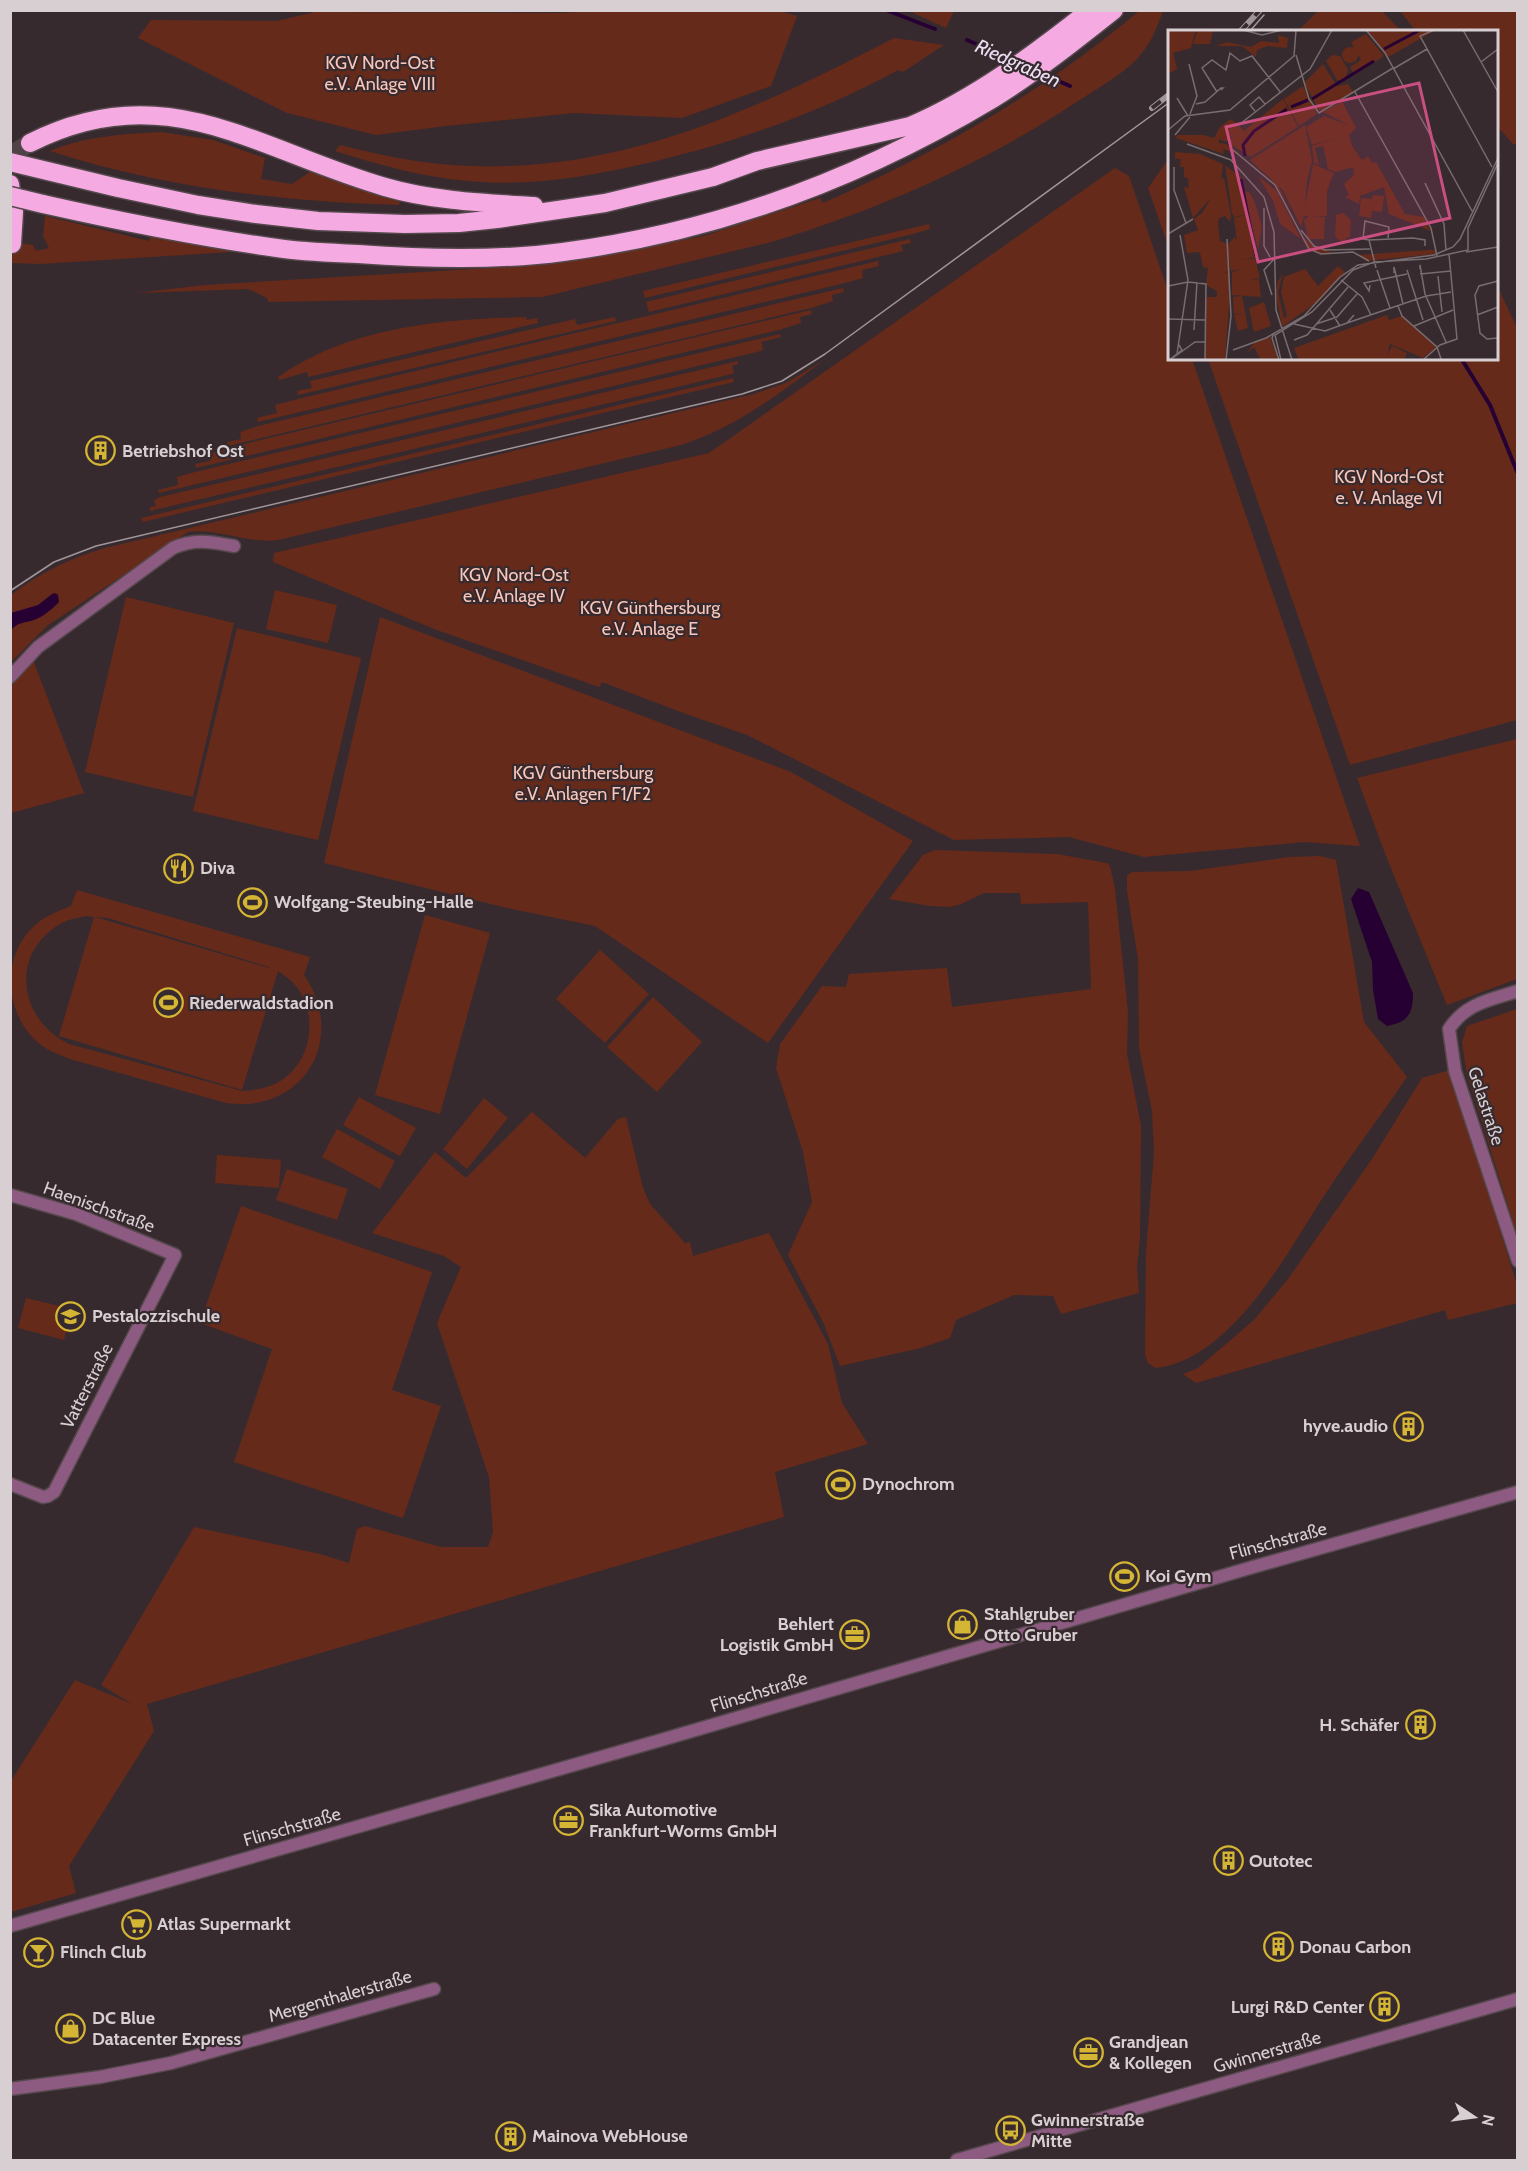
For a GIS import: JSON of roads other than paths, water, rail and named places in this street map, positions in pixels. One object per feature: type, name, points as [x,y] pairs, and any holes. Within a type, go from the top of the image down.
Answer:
[{"type":"highway","points":[[10,196],[144,226],[221,240],[284,249],[409,258],[520,256],[562,252],[656,236],[743,213],[823,185],[889,154],[1049,42],[1090,10]]},
{"type":"highway","points":[[10,162],[198,205],[318,221],[405,224],[459,223],[497,219],[605,203],[713,177],[757,161],[936,122],[995,97],[1043,65],[1114,10]]},
{"type":"highway","points":[[30,143],[86,120],[126,114],[162,115],[220,128],[257,140],[324,168],[389,188],[467,201],[566,208]]},
{"type":"highway","points":[[10,184],[14,212],[12,244]]},
{"type":"street","points":[[10,677],[38,647],[173,548],[194,541],[206,540],[234,546]]},
{"type":"street","name":"Gelastraße","points":[[1518,991],[1473,1006],[1457,1017],[1449,1029],[1455,1071],[1518,1261]]},
{"type":"street","name":"Haenischstraße","points":[[10,1195],[76,1214],[175,1255]]},
{"type":"street","name":"Vatterstraße","points":[[10,1484],[43,1497],[54,1492],[175,1255]]},
{"type":"street","name":"Flinschstraße","points":[[10,1926],[650,1743],[1253,1566],[1518,1492]]},
{"type":"street","name":"Mergenthalerstraße","points":[[10,2089],[152,2067],[434,1989]]},
{"type":"street","name":"Gwinnerstraße","points":[[957,2160],[1518,1999]]},
{"type":"waterway","name":"Riedgraben","points":[[886,10],[935,29]]},
{"type":"waterway","name":"Riedgraben","points":[[967,40],[1012,60]]},
{"type":"waterway","name":"Riedgraben","points":[[1040,73],[1070,86]]},
{"type":"waterway","name":"Riedgraben","points":[[1462,360],[1490,405],[1518,474]]},
{"type":"tunnel","points":[[10,155],[30,143]]},
{"type":"tram line","points":[[1251,30],[1264,15]]},
{"type":"tram line","points":[[10,591],[54,562],[96,546],[742,394],[782,381],[825,354],[1168,103]]},
{"type":"railway","points":[[1242,30],[1260,10]]},
{"type":"railway","points":[[1152,108],[1168,96]]},
{"type":"place","name":"Betriebshof Ost","points":[[101,451]]},
{"type":"place","name":"Diva","points":[[179,868]]},
{"type":"place","name":"Wolfgang-Steubing-Halle","points":[[253,902]]},
{"type":"place","name":"Riederwaldstadion","points":[[168,1003]]},
{"type":"place","name":"Pestalozzischule","points":[[71,1316]]},
{"type":"place","name":"hyve.audio","points":[[1409,1426]]},
{"type":"place","name":"Dynochrom","points":[[841,1484]]},
{"type":"place","name":"Koi Gym","points":[[1124,1576]]},
{"type":"place","name":"Stahlgruber Otto Gruber","points":[[963,1624]]},
{"type":"place","name":"Behlert Logistik GmbH","points":[[855,1634]]},
{"type":"place","name":"H. Schäfer","points":[[1420,1725]]},
{"type":"place","name":"Sika Automotive Frankfurt-Worms GmbH","points":[[568,1820]]},
{"type":"place","name":"Outotec","points":[[1228,1861]]},
{"type":"place","name":"Atlas Supermarkt","points":[[136,1924]]},
{"type":"place","name":"Donau Carbon","points":[[1278,1947]]},
{"type":"place","name":"Flinch Club","points":[[39,1952]]},
{"type":"place","name":"Lurgi R&D Center","points":[[1385,2007]]},
{"type":"place","name":"DC Blue Datacenter Express","points":[[71,2028]]},
{"type":"place","name":"Grandjean & Kollegen","points":[[1088,2052]]},
{"type":"place","name":"Gwinnerstraße Mitte","points":[[1010,2130]]},
{"type":"place","name":"Mainova WebHouse","points":[[511,2136]]},
{"type":"park label","name":"KGV Nord-Ost e.V. Anlage VIII","points":[[380,73]]},
{"type":"park label","name":"KGV Nord-Ost e. V. Anlage VI","points":[[1389,487]]},
{"type":"park label","name":"KGV Nord-Ost e.V. Anlage IV","points":[[514,585]]},
{"type":"park label","name":"KGV Günthersburg e.V. Anlage E","points":[[650,618]]},
{"type":"park label","name":"KGV Günthersburg e.V. Anlagen F1/F2","points":[[583,783]]}]
